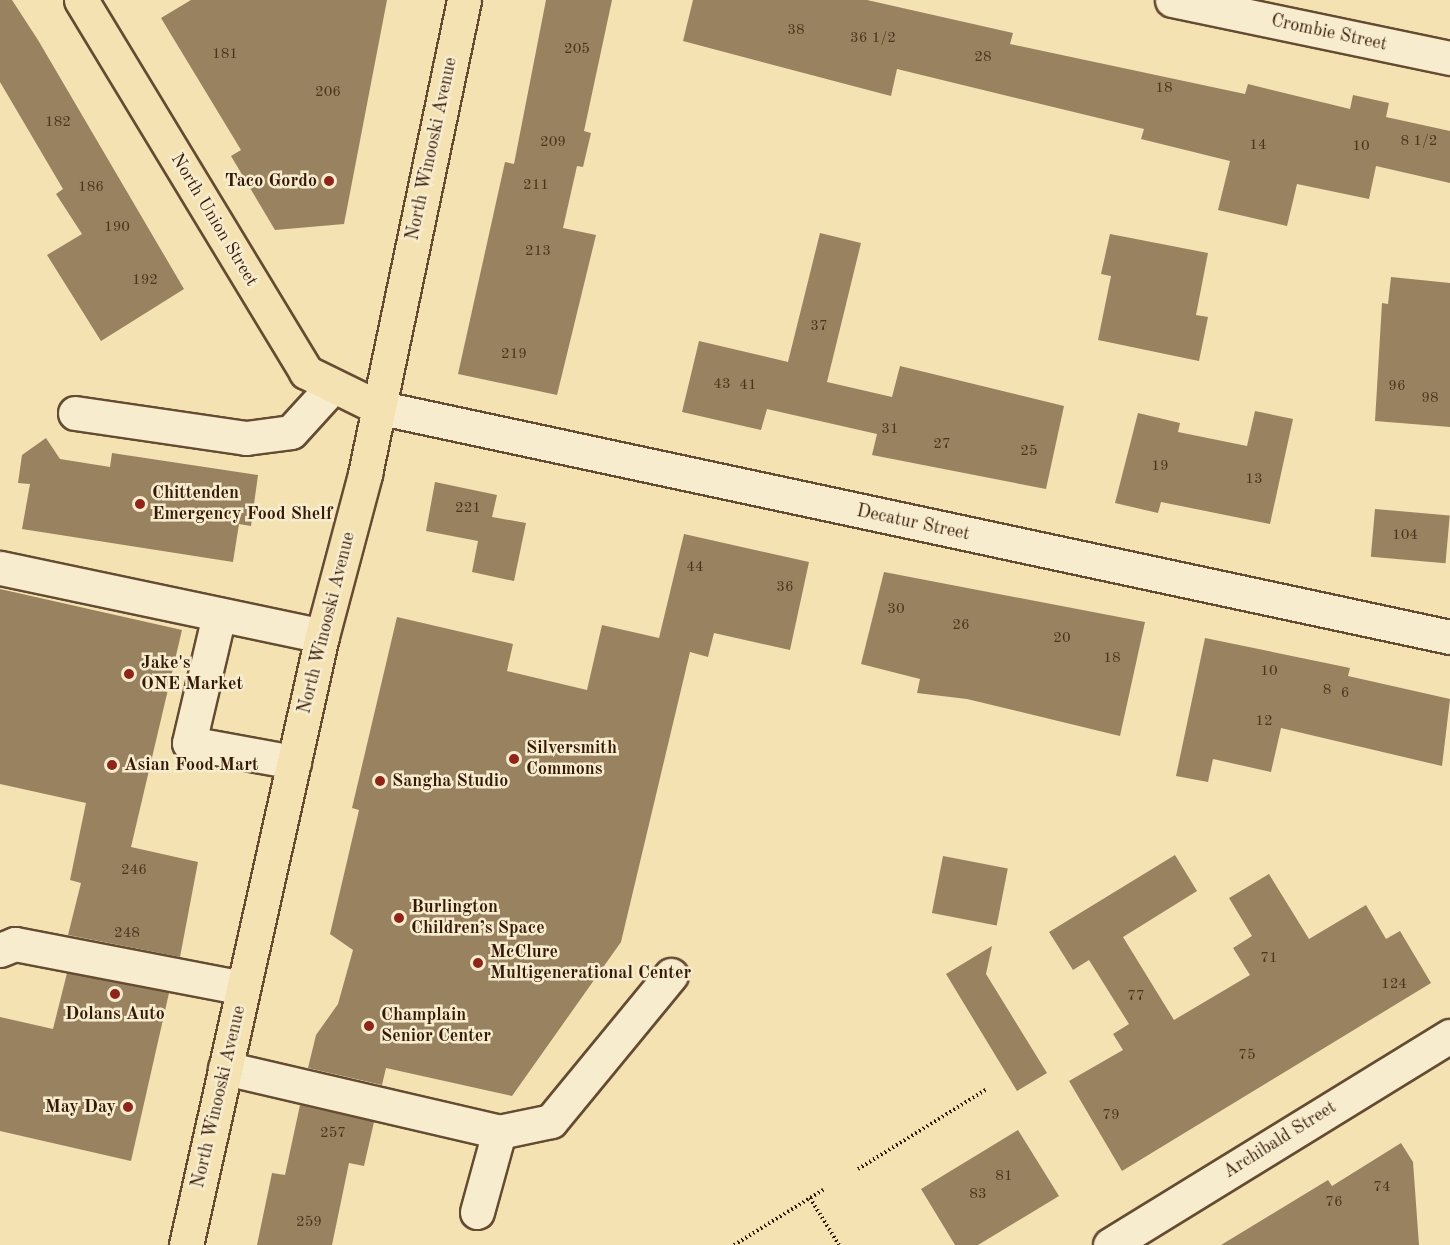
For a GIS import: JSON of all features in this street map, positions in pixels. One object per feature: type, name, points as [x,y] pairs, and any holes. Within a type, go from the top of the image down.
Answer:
[{"type":"main road","name":"North Union Street","points":[[81,0],[306,372],[377,406]]},
{"type":"main road","name":"North Winooski Avenue","points":[[186,1245],[322,636],[377,406],[464,0]]},
{"type":"street","name":"Crombie Street","points":[[1172,0],[1450,58]]},
{"type":"street","points":[[75,413],[246,438],[291,432],[333,386]]},
{"type":"street","name":"Decatur Street","points":[[377,406],[1450,637]]},
{"type":"street","points":[[0,568],[322,636]]},
{"type":"street","points":[[219,615],[189,743],[294,762]]},
{"type":"street","points":[[0,950],[15,944],[243,988]]},
{"type":"street","points":[[225,1068],[499,1132],[551,1121],[671,975]]},
{"type":"street","name":"Archibald Street","points":[[1110,1245],[1450,1036]]},
{"type":"street","points":[[477,1212],[499,1132]]},
{"type":"path","points":[[858,1168],[987,1089]]},
{"type":"path","points":[[734,1245],[824,1190]]},
{"type":"path","points":[[810,1198],[839,1245]]},
{"type":"building","points":[[0,0],[12,0],[38,40],[184,289],[101,341],[47,255],[82,234],[56,194],[63,189],[0,82]]},
{"type":"building","points":[[191,0],[387,0],[344,224],[275,230],[231,156],[241,150],[161,18]]},
{"type":"building","points":[[546,0],[612,0],[584,131],[591,133],[583,167],[577,166],[563,228],[596,235],[557,395],[458,374],[505,162],[514,164]]},
{"type":"building","points":[[693,0],[867,0],[1013,33],[1010,44],[1245,94],[1248,84],[1350,109],[1353,95],[1389,103],[1386,117],[1450,131],[1450,183],[1376,166],[1369,199],[1297,184],[1287,226],[1218,210],[1230,161],[1141,139],[1144,129],[897,69],[891,96],[683,41]]},
{"type":"building","points":[[820,233],[861,243],[827,382],[892,397],[900,366],[1064,406],[1046,489],[872,455],[877,434],[767,409],[761,430],[682,412],[699,341],[788,362]]},
{"type":"building","points":[[1110,234],[1208,253],[1196,315],[1208,317],[1199,361],[1098,340],[1111,276],[1101,274]]},
{"type":"building","points":[[1391,277],[1450,283],[1450,427],[1375,421],[1382,303],[1388,304]]},
{"type":"building","points":[[1255,411],[1293,419],[1270,524],[1161,502],[1158,513],[1115,503],[1138,413],[1180,423],[1178,432],[1247,446]]},
{"type":"building","name":"Chittenden Emergency Food Shelf","points":[[46,438],[60,459],[110,467],[112,453],[258,475],[251,526],[239,524],[233,562],[22,529],[30,484],[18,483],[22,455]]},
{"type":"building","points":[[435,482],[497,495],[492,517],[526,523],[514,581],[472,572],[478,541],[426,531]]},
{"type":"building","points":[[1375,509],[1450,516],[1446,563],[1371,557]]},
{"type":"building","points":[[684,534],[809,562],[790,650],[714,633],[708,657],[690,652],[621,942],[512,1096],[386,1068],[382,1085],[308,1068],[316,1035],[338,1004],[353,950],[330,934],[359,810],[352,808],[397,617],[513,644],[507,671],[587,690],[602,625],[659,638]]},
{"type":"building","points":[[884,572],[1145,622],[1120,736],[967,699],[917,693],[920,679],[861,664]]},
{"type":"building","points":[[0,589],[182,630],[131,847],[198,862],[180,957],[68,935],[81,883],[70,880],[86,803],[0,784]]},
{"type":"building","points":[[1205,638],[1350,668],[1348,676],[1450,699],[1442,766],[1281,728],[1271,772],[1213,759],[1208,782],[1176,776]]},
{"type":"building","points":[[1175,855],[1197,891],[1123,937],[1174,1020],[1250,975],[1233,948],[1252,936],[1229,898],[1269,874],[1309,939],[1366,905],[1386,939],[1400,931],[1431,983],[1122,1171],[1069,1081],[1123,1050],[1113,1034],[1129,1024],[1089,960],[1073,970],[1049,932]]},
{"type":"building","points":[[943,856],[1008,869],[997,926],[932,913]]},
{"type":"building","points":[[992,946],[986,974],[1047,1073],[1017,1091],[946,974]]},
{"type":"building","points":[[67,973],[169,993],[131,1161],[0,1131],[0,1017],[53,1029]]},
{"type":"building","points":[[300,1105],[374,1122],[364,1166],[349,1163],[332,1245],[257,1245],[272,1173],[285,1175]]},
{"type":"building","points":[[1018,1130],[1059,1196],[978,1245],[955,1245],[921,1189]]},
{"type":"building","points":[[1401,1143],[1413,1162],[1419,1245],[1221,1245],[1328,1180],[1332,1186]]},
{"type":"place","name":"Taco Gordo","points":[[329,181]]},
{"type":"place","name":"Chittenden Emergency Food Shelf","points":[[140,504]]},
{"type":"place","name":"Jake's ONE Market","points":[[129,674]]},
{"type":"place","name":"Silversmith Commons","points":[[514,759]]},
{"type":"place","name":"Asian Food Mart","points":[[112,765]]},
{"type":"place","name":"Sangha Studio","points":[[380,781]]},
{"type":"place","name":"Burlington Children’s Space","points":[[399,918]]},
{"type":"place","name":"McClure Multigenerational Center","points":[[478,963]]},
{"type":"place","name":"Dolans Auto","points":[[115,994]]},
{"type":"place","name":"Champlain Senior Center","points":[[369,1026]]},
{"type":"place","name":"May Day","points":[[128,1107]]}]
